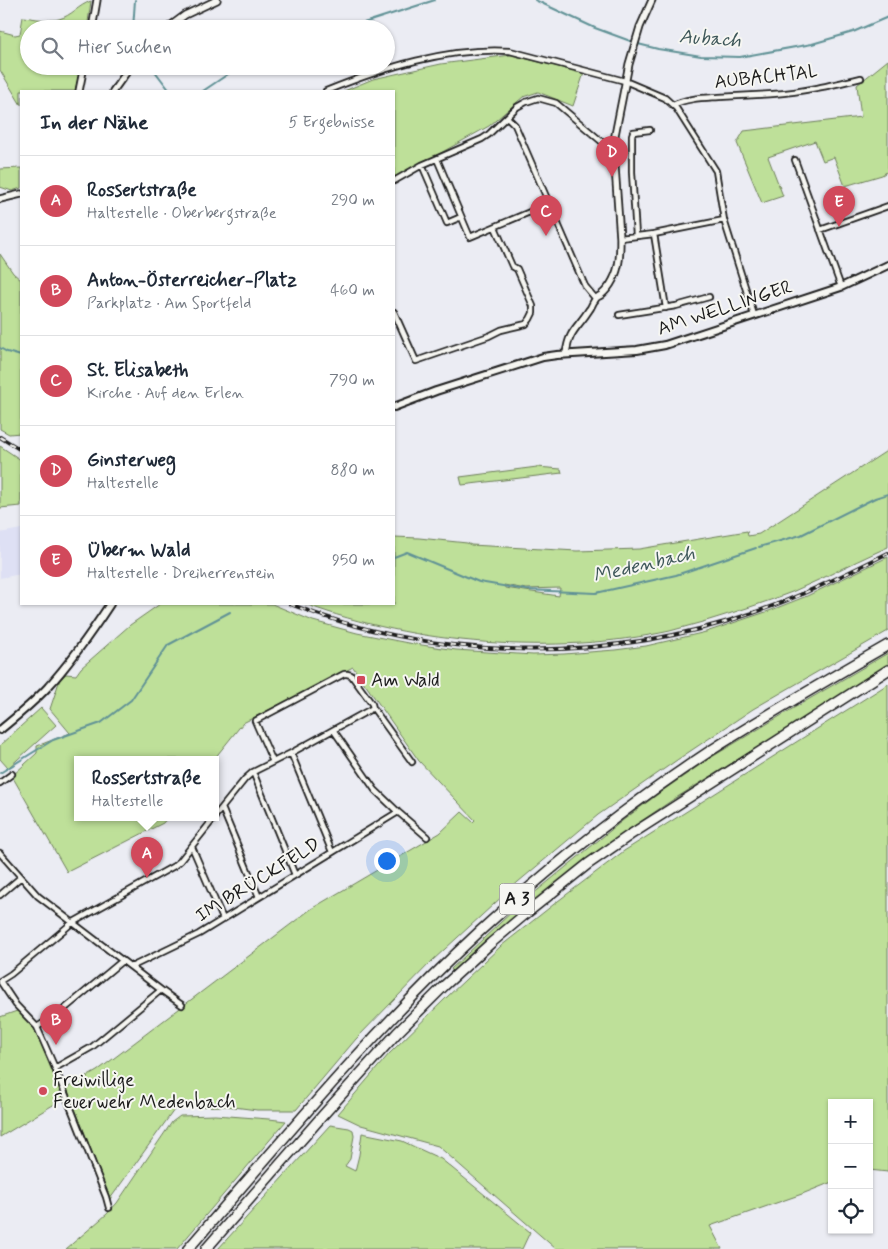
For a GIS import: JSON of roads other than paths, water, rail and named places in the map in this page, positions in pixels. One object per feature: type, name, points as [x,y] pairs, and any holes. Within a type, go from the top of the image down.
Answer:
[{"type":"highway","name":"A 3","points":[[188,1249],[386,1024],[431,978],[505,909],[576,849],[659,786],[785,704],[888,645]]},
{"type":"highway","name":"A 3","points":[[206,1249],[397,1033],[491,943],[588,864],[637,830],[888,670]]},
{"type":"main road","name":"AM WELLINGER","points":[[395,407],[436,391],[543,357],[637,350],[665,344],[841,286],[888,265]]},
{"type":"main road","points":[[0,730],[33,702],[62,670],[109,605]]},
{"type":"street","points":[[94,20],[97,0]]},
{"type":"street","points":[[178,20],[217,0]]},
{"type":"street","points":[[566,354],[567,342],[572,332],[589,310],[595,298],[608,288],[613,280],[620,259],[614,152],[625,81],[635,42],[652,0]]},
{"type":"street","points":[[395,66],[470,51],[510,51],[625,81],[665,98],[681,116],[716,172],[724,220],[754,315]]},
{"type":"street","points":[[80,90],[83,75]]},
{"type":"street","points":[[114,90],[125,75]]},
{"type":"street","points":[[329,90],[367,75]]},
{"type":"street","name":"AUBACHTAL","points":[[673,105],[682,100],[800,91],[861,78]]},
{"type":"street","points":[[395,180],[422,165],[482,139],[518,107],[538,98],[556,103],[614,152]]},
{"type":"street","points":[[507,117],[515,125],[584,284],[595,298]]},
{"type":"street","points":[[636,236],[632,136],[633,132],[650,130]]},
{"type":"street","points":[[437,159],[470,237],[549,204]]},
{"type":"street","points":[[795,160],[841,286]]},
{"type":"street","points":[[422,165],[447,223],[461,217]]},
{"type":"street","points":[[0,199],[20,194]]},
{"type":"street","points":[[820,230],[888,206]]},
{"type":"street","points":[[620,238],[654,234],[724,220]]},
{"type":"street","points":[[395,314],[416,361],[490,336],[501,330],[526,324],[533,313],[533,306],[517,269],[512,266],[495,227]]},
{"type":"street","points":[[654,234],[666,308]]},
{"type":"street","points":[[619,315],[666,308],[710,297]]},
{"type":"street","points":[[274,762],[255,721],[347,674],[351,675],[412,762]]},
{"type":"street","points":[[219,811],[253,772],[334,731],[373,708]]},
{"type":"street","points":[[334,731],[375,790],[427,837]]},
{"type":"street","points":[[291,753],[332,852]]},
{"type":"street","points":[[253,772],[295,875]]},
{"type":"street","points":[[0,783],[12,774]]},
{"type":"street","points":[[222,808],[259,897]]},
{"type":"street","name":"IM BRÜCKFELD","points":[[131,967],[199,934],[398,812]]},
{"type":"street","points":[[109,1208],[38,1027],[16,1006],[0,981],[72,923],[174,866],[192,847],[211,821]]},
{"type":"street","points":[[192,847],[223,919]]},
{"type":"street","points":[[0,853],[38,896],[122,961],[182,1004]]},
{"type":"street","points":[[0,896],[21,877]]},
{"type":"street","points":[[38,1027],[62,1011],[122,961]]},
{"type":"street","points":[[55,1068],[92,1048],[161,990]]},
{"type":"waterway","points":[[134,20],[135,0]]},
{"type":"waterway","points":[[373,20],[435,0]]},
{"type":"waterway","name":"Aubach","points":[[535,0],[595,28],[633,42]]},
{"type":"waterway","name":"Aubach","points":[[638,44],[701,56],[740,57],[812,44],[853,32],[888,17]]},
{"type":"waterway","points":[[158,75],[169,90]]},
{"type":"waterway","points":[[204,90],[227,75]]},
{"type":"waterway","points":[[0,348],[20,356]]},
{"type":"waterway","name":"Medenbach","points":[[759,547],[801,535],[875,498],[888,494]]},
{"type":"waterway","name":"Medenbach","points":[[395,557],[407,552],[479,582],[526,590],[596,593],[676,575],[756,548]]},
{"type":"waterway","name":"Medenbach","points":[[0,773],[53,740],[101,723],[131,700],[168,645],[230,612]]},
{"type":"railway","points":[[0,437],[20,449]]},
{"type":"railway","points":[[293,605],[346,623],[403,637],[462,646],[521,649],[580,648],[639,641],[697,630],[753,613],[805,593],[888,553]]},
{"type":"place","name":"Ginsterweg","points":[[612,177]]},
{"type":"place","name":"Überm Wald","points":[[839,227]]},
{"type":"place","name":"St. Elisabeth","points":[[546,236]]},
{"type":"place","name":"Am Wald","points":[[361,680]]},
{"type":"place","name":"Rossertstraße","points":[[147,878]]},
{"type":"place","name":"Anton-Österreicher-Platz","points":[[56,1045]]},
{"type":"place","name":"Freiwillige Feuerwehr Medenbach","points":[[43,1091]]}]
